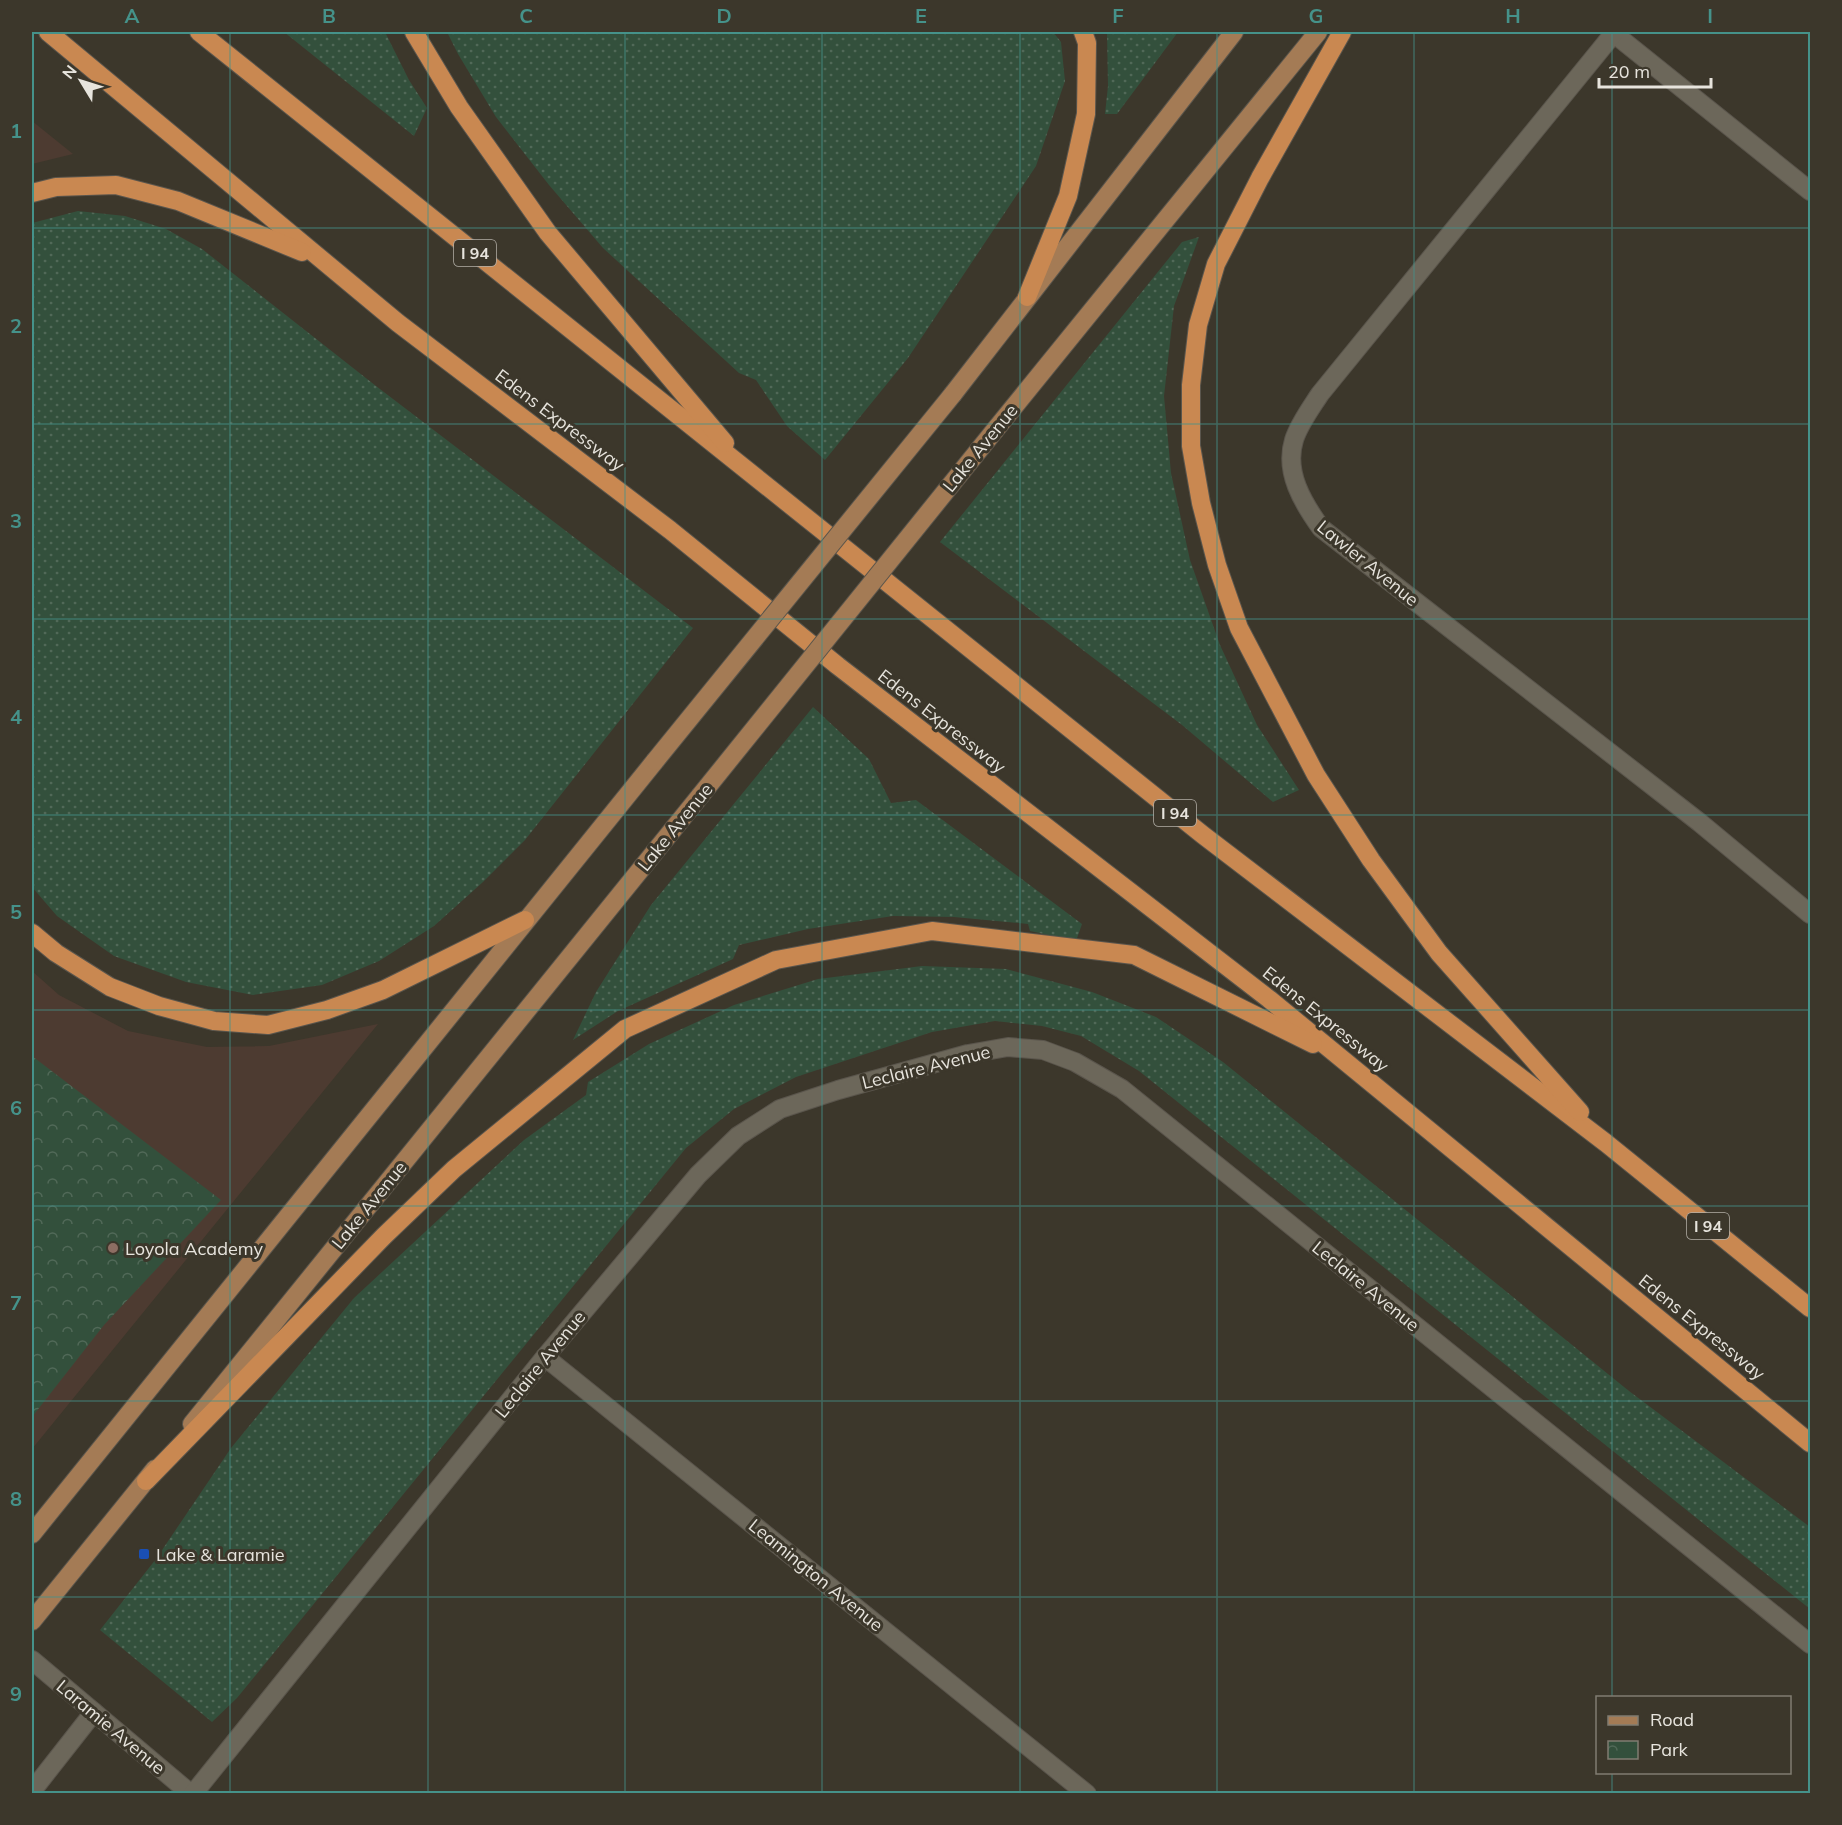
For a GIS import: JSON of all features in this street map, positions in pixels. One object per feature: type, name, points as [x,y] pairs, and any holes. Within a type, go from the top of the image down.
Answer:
[{"type":"highway","name":"Edens Expressway","points":[[48,32],[407,331],[670,530],[838,666],[1269,999],[1810,1443]]},
{"type":"highway","name":"I 94","points":[[199,32],[1203,835],[1606,1143],[1810,1308]]},
{"type":"highway","points":[[414,32],[459,107],[548,233],[751,474]]},
{"type":"highway","points":[[1027,297],[1068,196],[1086,114],[1087,43],[1083,32]]},
{"type":"highway","points":[[1342,32],[1260,178],[1216,264],[1198,325],[1191,385],[1191,446],[1201,503],[1217,565],[1239,628],[1322,785],[1371,860],[1439,953],[1606,1143]]},
{"type":"highway","points":[[32,193],[56,187],[116,185],[178,201],[317,258]]},
{"type":"highway","points":[[32,933],[56,953],[110,987],[159,1006],[214,1021],[267,1025],[327,1010],[383,990],[525,920]]},
{"type":"highway","points":[[146,1480],[384,1236],[454,1169],[625,1029],[776,960],[932,931],[1134,955],[1342,1058]]},
{"type":"main road","points":[[32,1534],[525,920],[953,394],[1234,32]]},
{"type":"main road","name":"Lake Avenue","points":[[32,1621],[1318,32]]},
{"type":"street","points":[[1613,32],[1810,191]]},
{"type":"street","name":"Lawler Avenue","points":[[1613,32],[1320,394],[1294,440],[1291,461],[1305,506],[1321,528],[1699,822],[1810,914]]},
{"type":"street","name":"Leclaire Avenue","points":[[192,1794],[545,1358],[698,1175],[738,1136],[780,1109],[838,1090],[968,1054],[1008,1047],[1043,1050],[1075,1062],[1122,1089],[1810,1644]]},
{"type":"street","name":"Leamington Avenue","points":[[545,1358],[1087,1794]]},
{"type":"street","name":"Laramie Avenue","points":[[32,1660],[192,1794]]},
{"type":"street","points":[[32,1791],[94,1712]]},
{"type":"shaded area","points":[[32,121],[73,154],[32,164]]},
{"type":"shaded area","name":"Loyola Academy","points":[[32,971],[59,995],[128,1031],[207,1047],[269,1046],[378,1024],[32,1449]]},
{"type":"green space","points":[[284,32],[385,32],[409,80],[427,108],[414,136]]},
{"type":"green space","points":[[447,32],[1053,32],[1061,42],[1065,81],[1036,166],[908,358],[825,460],[787,426],[756,380],[739,373],[603,248],[549,185],[496,117]]},
{"type":"green space","points":[[1107,32],[1178,32],[1117,114],[1105,114],[1108,86]]},
{"type":"green space","points":[[78,211],[125,216],[166,229],[202,249],[376,386],[693,628],[525,840],[483,882],[434,926],[379,961],[322,985],[253,995],[186,982],[114,956],[57,916],[32,887],[32,223]]},
{"type":"green space","points":[[1199,237],[1174,306],[1164,396],[1171,473],[1190,560],[1220,645],[1257,725],[1299,790],[1273,802],[1182,725],[940,542],[1182,242]]},
{"type":"green space","points":[[813,707],[869,759],[891,803],[916,800],[1082,924],[1076,941],[1030,931],[1028,924],[954,917],[893,916],[808,929],[739,945],[733,959],[618,1011],[573,1040],[596,992],[651,905]]},
{"type":"green space","points":[[922,966],[1006,969],[1092,992],[1156,1017],[1223,1062],[1629,1391],[1810,1527],[1810,1609],[1139,1071],[1081,1036],[1042,1026],[995,1021],[932,1032],[796,1077],[734,1109],[686,1148],[237,1698],[212,1722],[100,1630],[156,1559],[231,1448],[354,1298],[524,1140],[586,1095],[588,1082],[649,1044],[734,1005],[818,979]]},
{"type":"green space","points":[[32,1056],[221,1200],[104,1325],[32,1417]]},
{"type":"place","name":"Loyola Academy","points":[[113,1248]]},
{"type":"place","name":"Lake & Laramie","points":[[144,1554]]}]
